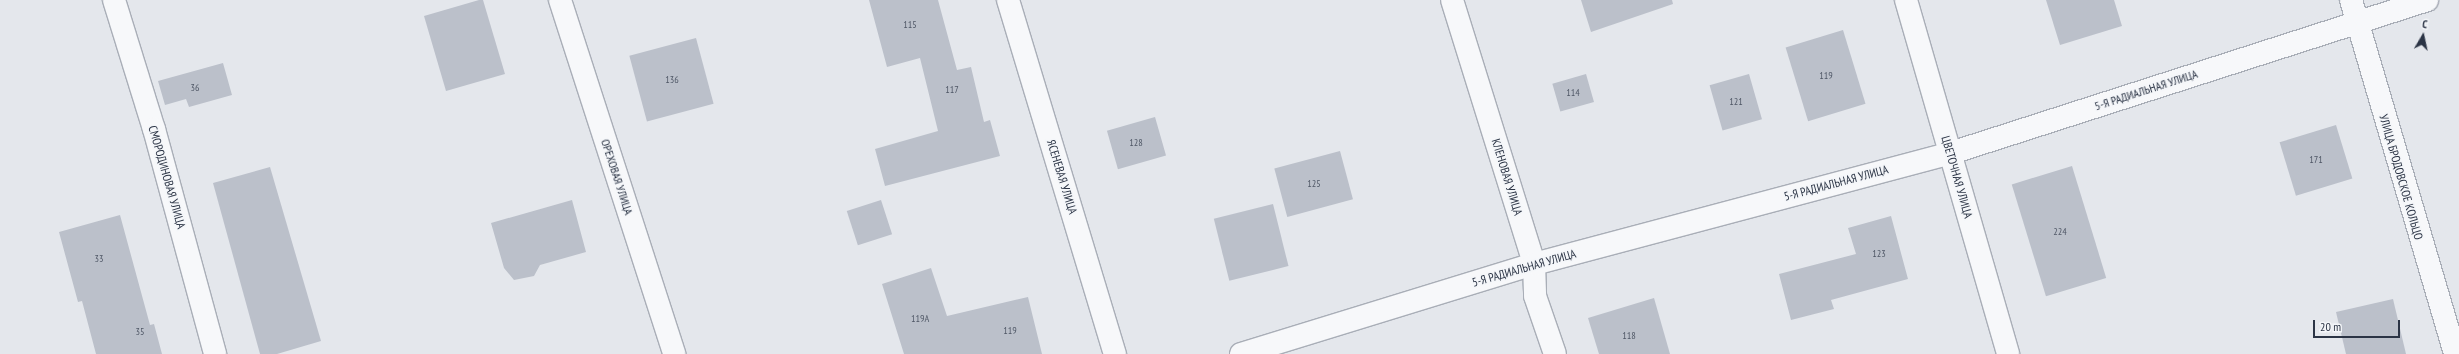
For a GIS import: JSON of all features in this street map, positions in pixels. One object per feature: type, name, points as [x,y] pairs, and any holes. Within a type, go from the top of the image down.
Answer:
[{"type":"street","name":"СМОРОДИНОВАЯ УЛИЦА","points":[[114,0],[154,129],[216,354]]},
{"type":"street","name":"ОРЕХОВАЯ УЛИЦА","points":[[560,0],[674,354]]},
{"type":"street","name":"ЯСЕНЕВАЯ УЛИЦА","points":[[1008,0],[1115,354]]},
{"type":"street","name":"КЛЕНОВАЯ УЛИЦА","points":[[1452,0],[1534,264],[1536,296],[1555,354]]},
{"type":"street","name":"ЦВЕТОЧНАЯ УЛИЦА","points":[[1906,0],[2008,354]]},
{"type":"street","name":"УЛИЦА БРОДОВСКОЕ КОЛЬЦО","points":[[2351,0],[2356,23],[2455,354]]},
{"type":"street","name":"5-Я РАДИАЛЬНАЯ УЛИЦА","points":[[1241,354],[1534,264],[1951,153],[2427,0]]},
{"type":"building","points":[[483,0],[505,74],[446,91],[424,16]]},
{"type":"building","points":[[869,0],[938,0],[957,70],[971,67],[984,122],[990,120],[1000,156],[885,186],[875,149],[938,131],[920,58],[887,67]]},
{"type":"building","points":[[1581,0],[1672,0],[1673,4],[1591,32]]},
{"type":"building","points":[[2046,0],[2114,0],[2122,26],[2060,45]]},
{"type":"building","points":[[1843,30],[1866,104],[1808,121],[1786,48]]},
{"type":"building","points":[[696,38],[714,104],[647,122],[629,56]]},
{"type":"building","points":[[223,63],[232,95],[189,107],[186,99],[165,105],[158,81]]},
{"type":"building","points":[[1586,74],[1594,102],[1560,112],[1552,84]]},
{"type":"building","points":[[1749,74],[1762,119],[1723,130],[1710,85]]},
{"type":"building","points":[[1155,117],[1166,155],[1118,169],[1107,131]]},
{"type":"building","points":[[2336,125],[2352,179],[2296,196],[2280,142]]},
{"type":"building","points":[[1340,151],[1353,199],[1287,217],[1274,169]]},
{"type":"building","points":[[2072,166],[2106,278],[2046,296],[2012,184]]},
{"type":"building","points":[[270,167],[321,341],[277,354],[260,354],[213,183]]},
{"type":"building","points":[[572,200],[586,252],[540,265],[534,276],[514,280],[504,268],[491,223]]},
{"type":"building","points":[[881,200],[892,234],[858,245],[847,211]]},
{"type":"building","points":[[1273,204],[1288,266],[1229,281],[1214,219]]},
{"type":"building","points":[[120,215],[150,325],[154,324],[162,354],[96,354],[82,301],[78,302],[59,232]]},
{"type":"building","points":[[1891,216],[1908,279],[1831,300],[1834,309],[1791,320],[1779,274],[1856,254],[1848,228]]},
{"type":"building","points":[[931,268],[947,316],[1028,297],[1042,354],[904,354],[882,284]]},
{"type":"building","points":[[1654,298],[1670,354],[1599,354],[1588,318]]},
{"type":"building","points":[[2393,299],[2406,354],[2346,354],[2336,312]]}]
